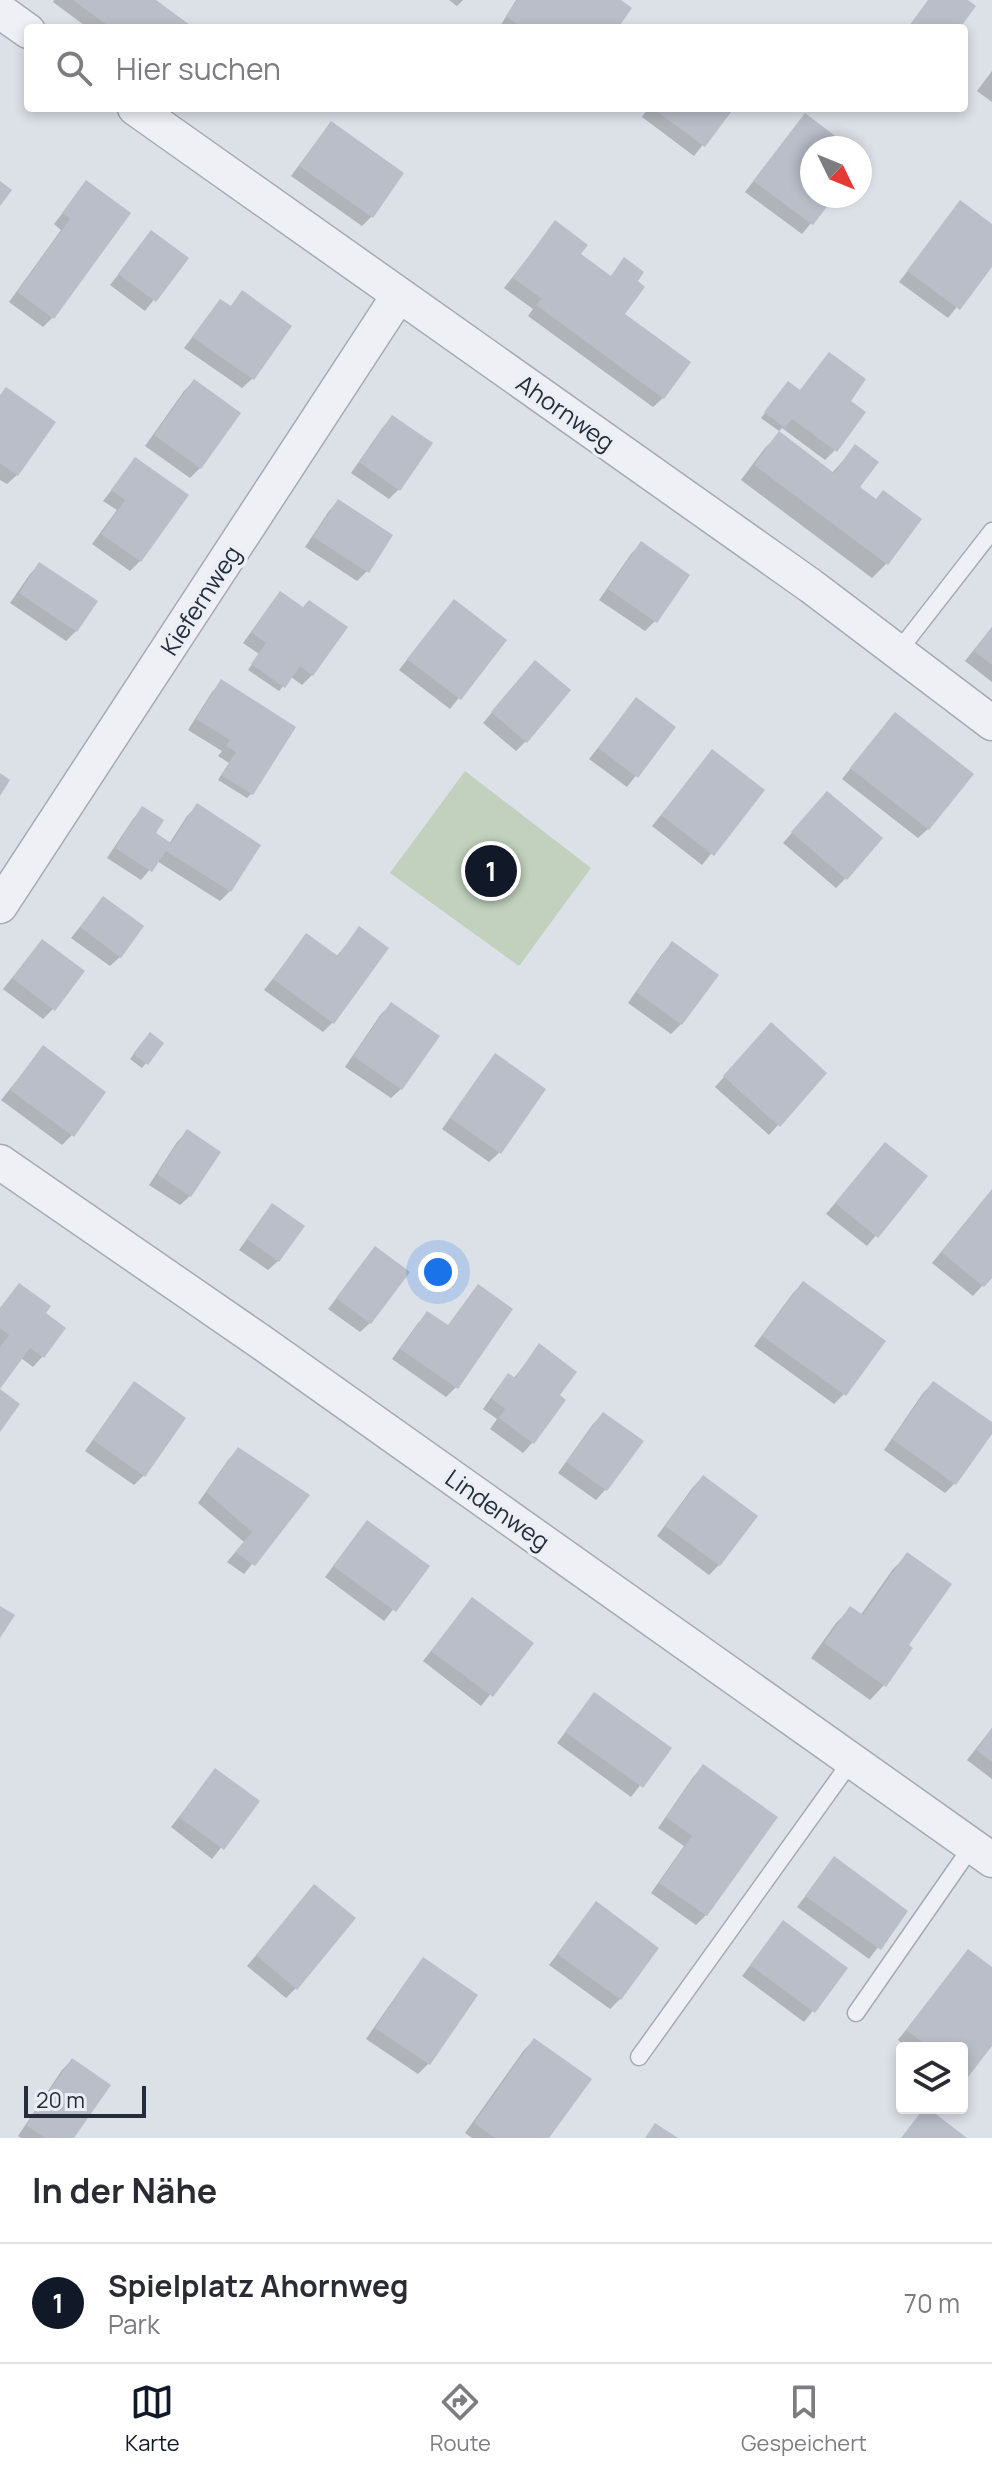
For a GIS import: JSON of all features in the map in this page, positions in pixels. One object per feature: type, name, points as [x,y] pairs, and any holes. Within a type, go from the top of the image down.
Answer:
[{"type":"street","points":[[0,11],[24,28]]},
{"type":"street","name":"Ahornweg","points":[[141,112],[763,551],[992,723]]},
{"type":"street","name":"Kiefernweg","points":[[0,906],[399,295]]},
{"type":"street","name":"Lindenweg","points":[[0,1162],[286,1359],[982,1853]]},
{"type":"lane","points":[[897,653],[992,531]]},
{"type":"lane","points":[[639,2057],[852,1760]]},
{"type":"lane","points":[[856,2013],[982,1853]]},
{"type":"green space","points":[[465,771],[591,868],[519,966],[390,873]]},
{"type":"building","points":[[73,0],[156,0],[189,24],[106,24]]},
{"type":"building","points":[[517,0],[621,0],[632,8],[621,24],[517,24],[506,16]]},
{"type":"building","points":[[928,0],[968,0],[976,6],[963,24],[910,24]]},
{"type":"building","points":[[657,112],[731,112],[705,147]]},
{"type":"building","points":[[805,113],[835,136],[800,136],[800,208],[826,208],[813,225],[753,181]]},
{"type":"building","points":[[331,121],[404,173],[373,218],[299,166]]},
{"type":"building","points":[[86,180],[131,213],[54,319],[17,292],[70,219],[62,213]]},
{"type":"building","points":[[0,181],[12,190],[0,206]]},
{"type":"building","points":[[960,200],[992,224],[992,267],[960,310],[907,271]]},
{"type":"building","points":[[555,220],[588,245],[581,254],[611,276],[624,257],[644,272],[638,281],[645,287],[625,314],[691,362],[664,399],[536,305],[542,299],[513,278]]},
{"type":"building","points":[[151,230],[189,258],[156,302],[118,274]]},
{"type":"building","points":[[242,290],[292,326],[254,380],[192,337],[220,299],[231,306]]},
{"type":"building","points":[[829,352],[866,379],[851,401],[866,412],[837,452],[792,419],[785,428],[764,412],[788,381],[800,390]]},
{"type":"building","points":[[194,379],[241,413],[201,469],[154,435]]},
{"type":"building","points":[[6,387],[56,422],[18,476],[0,463],[0,395]]},
{"type":"building","points":[[392,415],[433,443],[400,491],[359,462]]},
{"type":"building","points":[[779,431],[834,473],[855,444],[879,462],[860,487],[876,499],[883,490],[922,519],[888,565],[754,465]]},
{"type":"building","points":[[135,457],[189,495],[141,562],[101,534],[125,500],[111,490]]},
{"type":"building","points":[[338,499],[393,535],[369,573],[313,537]]},
{"type":"building","points":[[641,541],[690,575],[657,623],[608,589]]},
{"type":"building","points":[[39,562],[98,601],[77,632],[19,593]]},
{"type":"building","points":[[280,591],[303,607],[309,600],[348,627],[313,676],[300,666],[285,688],[251,664],[266,643],[251,632]]},
{"type":"building","points":[[454,599],[507,640],[461,700],[407,659]]},
{"type":"building","points":[[992,627],[992,665],[974,651]]},
{"type":"building","points":[[535,660],[571,690],[527,743],[491,712]]},
{"type":"building","points":[[221,679],[296,727],[253,795],[221,775],[236,752],[226,746],[230,740],[196,719]]},
{"type":"building","points":[[636,697],[676,727],[638,778],[598,748]]},
{"type":"building","points":[[895,712],[974,774],[929,830],[850,768]]},
{"type":"building","points":[[712,749],[765,790],[714,856],[661,815]]},
{"type":"building","points":[[0,773],[10,780],[0,796]]},
{"type":"building","points":[[827,791],[883,838],[847,880],[791,832]]},
{"type":"building","points":[[197,803],[261,845],[231,892],[166,851],[152,872],[115,848],[142,806],[164,820],[156,833],[171,843]]},
{"type":"building","points":[[103,896],[144,926],[121,958],[80,927]]},
{"type":"building","points":[[359,926],[389,948],[334,1024],[273,979],[306,933],[338,956]]},
{"type":"building","points":[[42,939],[85,971],[55,1011],[12,978]]},
{"type":"building","points":[[672,941],[719,975],[682,1025],[636,992]]},
{"type":"building","points":[[391,1002],[440,1036],[402,1090],[353,1056]]},
{"type":"building","points":[[771,1022],[827,1073],[780,1127],[723,1076]]},
{"type":"building","points":[[150,1032],[164,1043],[148,1065],[133,1054]]},
{"type":"building","points":[[43,1045],[106,1092],[74,1137],[10,1090]]},
{"type":"building","points":[[495,1053],[546,1089],[501,1154],[450,1118]]},
{"type":"building","points":[[187,1129],[221,1152],[191,1197],[157,1174]]},
{"type":"building","points":[[885,1142],[928,1176],[878,1238],[835,1203]]},
{"type":"building","points":[[992,1189],[992,1278],[984,1287],[941,1252]]},
{"type":"building","points":[[272,1203],[305,1226],[279,1262],[247,1239]]},
{"type":"building","points":[[375,1246],[410,1272],[371,1324],[336,1298]]},
{"type":"building","points":[[803,1281],[886,1341],[846,1396],[762,1336]]},
{"type":"building","points":[[19,1283],[51,1306],[46,1313],[66,1328],[44,1358],[30,1348],[0,1389],[0,1347],[9,1335],[0,1328],[0,1308]]},
{"type":"building","points":[[478,1284],[513,1309],[458,1389],[400,1349],[427,1311],[448,1325]]},
{"type":"building","points":[[539,1343],[577,1372],[560,1395],[566,1400],[534,1444],[499,1418],[505,1409],[491,1398],[508,1373],[515,1378]]},
{"type":"building","points":[[134,1381],[186,1418],[145,1477],[93,1440]]},
{"type":"building","points":[[933,1381],[992,1422],[992,1434],[956,1485],[892,1439]]},
{"type":"building","points":[[0,1389],[20,1404],[0,1432]]},
{"type":"building","points":[[603,1412],[644,1441],[607,1491],[566,1462]]},
{"type":"building","points":[[238,1447],[310,1495],[255,1566],[235,1552],[252,1532],[206,1492]]},
{"type":"building","points":[[703,1475],[758,1516],[720,1566],[665,1526]]},
{"type":"building","points":[[367,1520],[430,1566],[396,1612],[333,1566]]},
{"type":"building","points":[[907,1552],[952,1584],[909,1645],[913,1648],[886,1687],[824,1643],[850,1606],[863,1615]]},
{"type":"building","points":[[472,1597],[534,1643],[493,1697],[431,1651]]},
{"type":"building","points":[[0,1606],[15,1615],[0,1638]]},
{"type":"building","points":[[594,1692],[672,1748],[643,1788],[565,1732]]},
{"type":"building","points":[[992,1728],[992,1762],[976,1750]]},
{"type":"building","points":[[703,1764],[778,1817],[707,1916],[659,1883],[692,1836],[666,1817]]},
{"type":"building","points":[[215,1768],[260,1801],[224,1850],[179,1817]]},
{"type":"building","points":[[834,1856],[908,1911],[881,1950],[805,1896]]},
{"type":"building","points":[[314,1884],[356,1918],[297,1990],[256,1955]]},
{"type":"building","points":[[596,1901],[659,1948],[621,2000],[557,1954]]},
{"type":"building","points":[[783,1920],[848,1968],[815,2013],[750,1965]]},
{"type":"building","points":[[968,1949],[992,1967],[992,2046],[968,2077],[968,2042],[922,2042],[906,2030]]},
{"type":"building","points":[[423,1957],[478,1995],[430,2065],[375,2028]]},
{"type":"building","points":[[534,2038],[592,2079],[549,2138],[495,2138],[474,2123]]},
{"type":"building","points":[[72,2058],[111,2085],[74,2138],[45,2138],[26,2125]]},
{"type":"building","points":[[919,2114],[936,2114],[967,2138],[901,2138]]},
{"type":"building","points":[[655,2123],[678,2138],[645,2138]]},
{"type":"place","name":"Spielplatz Ahornweg","points":[[491,871]]}]
